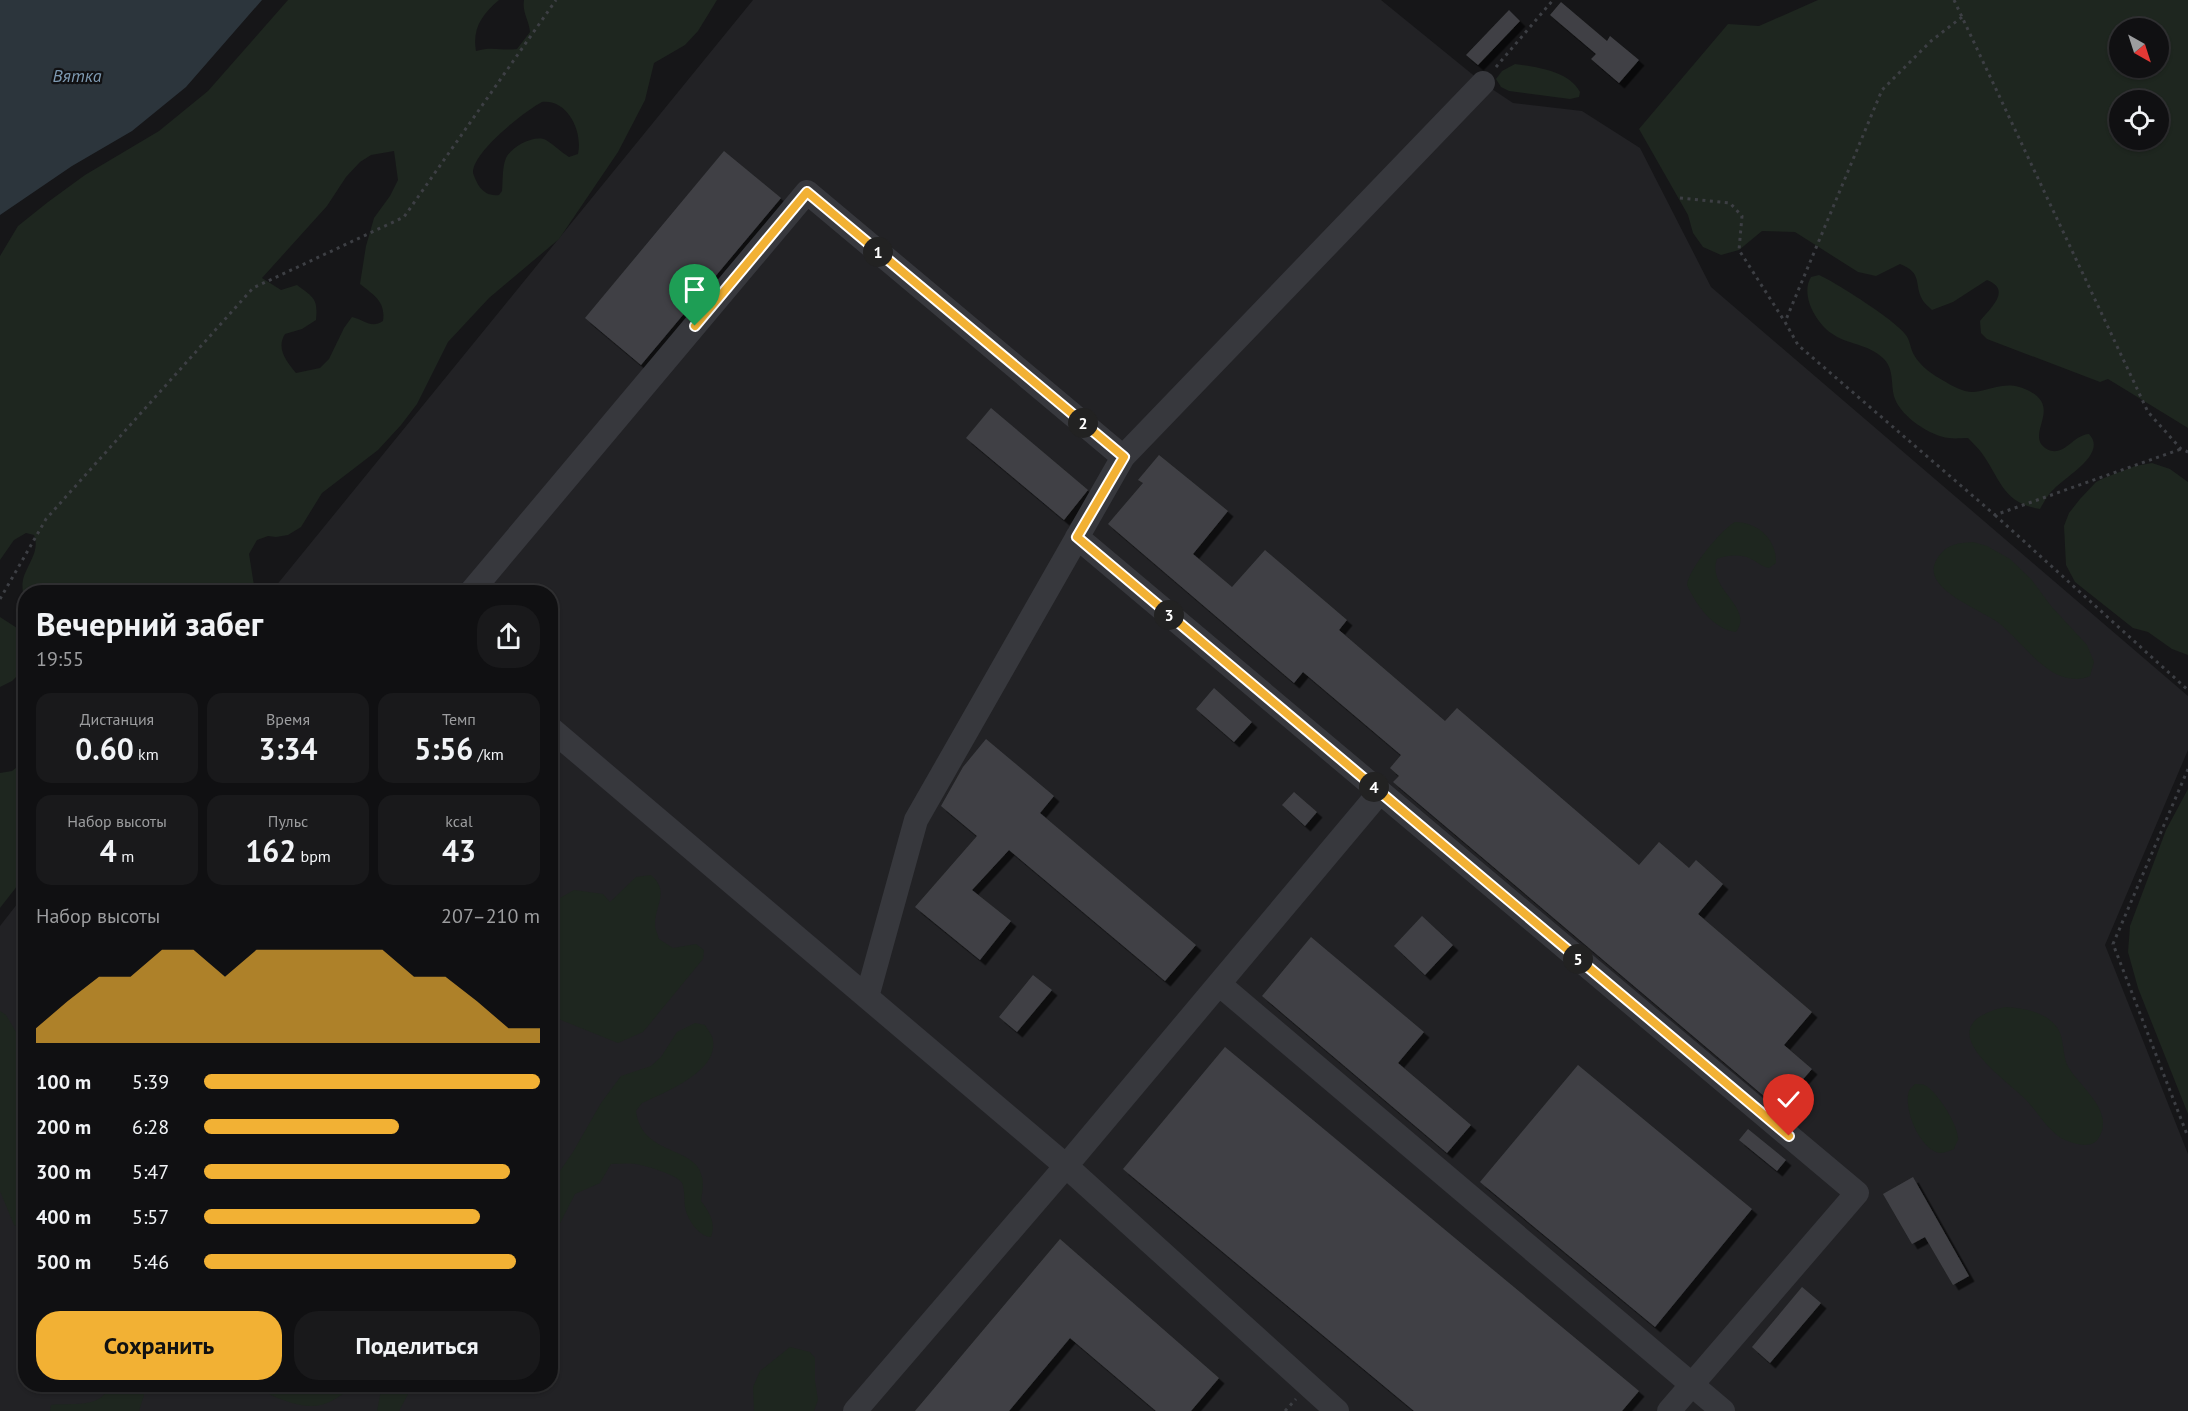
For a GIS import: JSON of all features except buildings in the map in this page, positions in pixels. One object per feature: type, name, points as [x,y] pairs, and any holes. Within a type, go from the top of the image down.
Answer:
[{"type":"lane","points":[[867,997],[916,820],[1124,457],[1483,83]]},
{"type":"lane","points":[[477,585],[807,192],[1124,457]]},
{"type":"lane","points":[[1077,537],[1857,1193],[1669,1411]]},
{"type":"lane","points":[[558,735],[1066,1166],[1328,1408]]},
{"type":"lane","points":[[855,1411],[1066,1166],[1380,792]]},
{"type":"lane","points":[[1219,984],[1723,1411]]},
{"type":"path","points":[[0,599],[46,519],[253,288],[404,217],[556,0]]},
{"type":"path","points":[[1483,83],[1553,0]]},
{"type":"path","points":[[1954,0],[2148,412],[2181,449],[2188,452]]},
{"type":"path","points":[[1785,321],[1881,90],[1932,41],[1962,17]]},
{"type":"path","points":[[1680,198],[1730,203],[1743,216],[1739,250],[1798,345],[1995,515],[2188,690]]},
{"type":"path","points":[[1995,515],[2181,449]]},
{"type":"path","points":[[2188,769],[2113,944],[2188,1137]]},
{"type":"shaded area","points":[[288,0],[499,0],[480,22],[475,43],[476,51],[517,49],[530,32],[524,0],[717,0],[698,31],[685,45],[654,63],[645,100],[618,152],[559,239],[489,298],[448,342],[417,404],[401,425],[378,450],[322,493],[301,527],[288,535],[268,536],[257,540],[249,554],[254,585],[23,585],[24,576],[35,551],[34,535],[26,533],[14,540],[0,560],[0,256],[18,226],[48,202],[85,175],[159,131],[208,91]],"holes":[[[542,102],[551,102],[566,111],[572,119],[578,136],[578,154],[569,157],[546,140],[529,140],[513,150],[506,158],[502,191],[499,195],[485,192],[479,186],[473,173],[481,154],[524,114]],[[394,151],[398,180],[374,218],[366,246],[360,284],[381,304],[383,321],[371,324],[352,317],[329,359],[320,368],[296,373],[283,354],[282,339],[285,334],[302,329],[316,320],[314,299],[297,285],[281,290],[262,278],[327,206],[346,177],[360,162],[371,155]]]},
{"type":"shaded area","points":[[753,0],[1381,0],[1483,83],[1513,103],[1582,111],[1640,148],[1711,287],[2188,696],[2188,750],[2105,945],[2188,1154],[2188,1411],[0,1411],[0,926],[18,903],[18,1392],[558,1392],[558,585],[277,585]]},
{"type":"shaded area","points":[[1818,0],[2188,0],[2188,428],[2108,379],[2100,382],[1987,339],[1981,333],[1980,321],[1994,305],[1999,294],[1994,284],[1987,280],[1953,302],[1932,310],[1922,299],[1917,279],[1907,267],[1900,264],[1876,276],[1858,272],[1795,232],[1762,231],[1739,250],[1721,255],[1703,247],[1693,233],[1688,215],[1639,129],[1728,24],[1759,26]]},
{"type":"shaded area","points":[[1515,64],[1552,71],[1568,79],[1580,92],[1579,97],[1570,99],[1509,91],[1501,87],[1496,79],[1502,71]]},
{"type":"shaded area","points":[[1819,275],[1890,320],[1907,336],[1920,363],[1951,385],[1970,392],[2009,385],[2031,392],[2043,406],[2044,413],[2039,436],[2045,448],[2057,451],[2077,438],[2089,434],[2093,442],[2093,449],[2089,457],[2052,491],[2040,509],[2018,501],[2004,488],[1981,452],[1968,438],[1949,438],[1934,434],[1910,419],[1895,399],[1890,368],[1884,359],[1871,350],[1837,337],[1825,328],[1811,308],[1807,292],[1811,277]]},
{"type":"shaded area","points":[[2152,463],[2170,469],[2188,482],[2188,655],[2172,649],[2148,632],[2133,628],[2075,582],[2066,565],[2064,526],[2069,513],[2080,499],[2096,482],[2104,478],[2135,466]]},
{"type":"shaded area","points":[[1735,522],[1751,525],[1765,534],[1773,547],[1776,563],[1769,568],[1743,556],[1717,559],[1715,570],[1718,580],[1739,614],[1740,623],[1736,632],[1727,630],[1712,621],[1695,600],[1687,585],[1693,569],[1706,550]]},
{"type":"shaded area","points":[[1973,542],[1987,546],[2010,559],[2031,579],[2051,606],[2087,645],[2094,662],[2090,676],[2075,679],[2055,673],[2038,661],[2000,624],[1955,598],[1936,580],[1934,570],[1937,559],[1944,550],[1957,544]]},
{"type":"shaded area","points":[[0,617],[18,629],[18,675],[0,687]]},
{"type":"shaded area","points":[[18,766],[18,885],[0,908],[0,773],[12,771]]},
{"type":"shaded area","points":[[2188,789],[2188,1114],[2138,988],[2128,952],[2130,926],[2166,830]]},
{"type":"shaded area","points":[[651,875],[660,887],[655,925],[659,939],[673,948],[696,944],[704,950],[703,959],[643,1032],[618,1043],[558,1019],[558,899],[574,890],[603,894],[610,902],[636,877]]},
{"type":"shaded area","points":[[2005,1007],[2038,1013],[2055,1025],[2062,1040],[2069,1068],[2095,1101],[2103,1119],[2098,1139],[2092,1144],[2076,1144],[2055,1134],[2023,1097],[1985,1062],[1975,1049],[1970,1037],[1972,1025],[1983,1015]]},
{"type":"shaded area","points":[[0,1011],[6,1015],[18,1035],[18,1227],[14,1225],[0,1191]]},
{"type":"shaded area","points":[[695,1023],[705,1025],[713,1039],[712,1052],[707,1062],[687,1080],[642,1103],[636,1111],[640,1126],[648,1136],[698,1167],[703,1180],[701,1201],[712,1223],[711,1237],[702,1234],[688,1217],[683,1186],[679,1180],[653,1168],[626,1164],[611,1164],[600,1183],[575,1194],[558,1227],[558,1174],[601,1103],[621,1076],[651,1066],[661,1057],[677,1032]]},
{"type":"shaded area","points":[[1915,1084],[1929,1088],[1946,1110],[1958,1134],[1954,1149],[1940,1153],[1926,1145],[1920,1137],[1911,1118],[1908,1099],[1909,1091]]},
{"type":"shaded area","points":[[790,1347],[810,1352],[815,1358],[818,1400],[814,1411],[754,1411],[753,1387],[760,1371]]},
{"type":"shaded area","points":[[144,1392],[144,1395],[139,1411],[50,1411],[51,1405],[93,1402],[105,1393]]},
{"type":"shaded area","points":[[345,1392],[330,1402],[314,1406],[296,1404],[267,1393]]},
{"type":"shaded area","points":[[381,1392],[409,1392],[399,1411],[377,1411]]},
{"type":"water","name":"Вятка","points":[[0,0],[262,0],[186,87],[132,131],[72,166],[0,215]]},
{"type":"route","points":[[695,326],[807,192],[1124,457],[1077,537],[1789,1136]]}]
